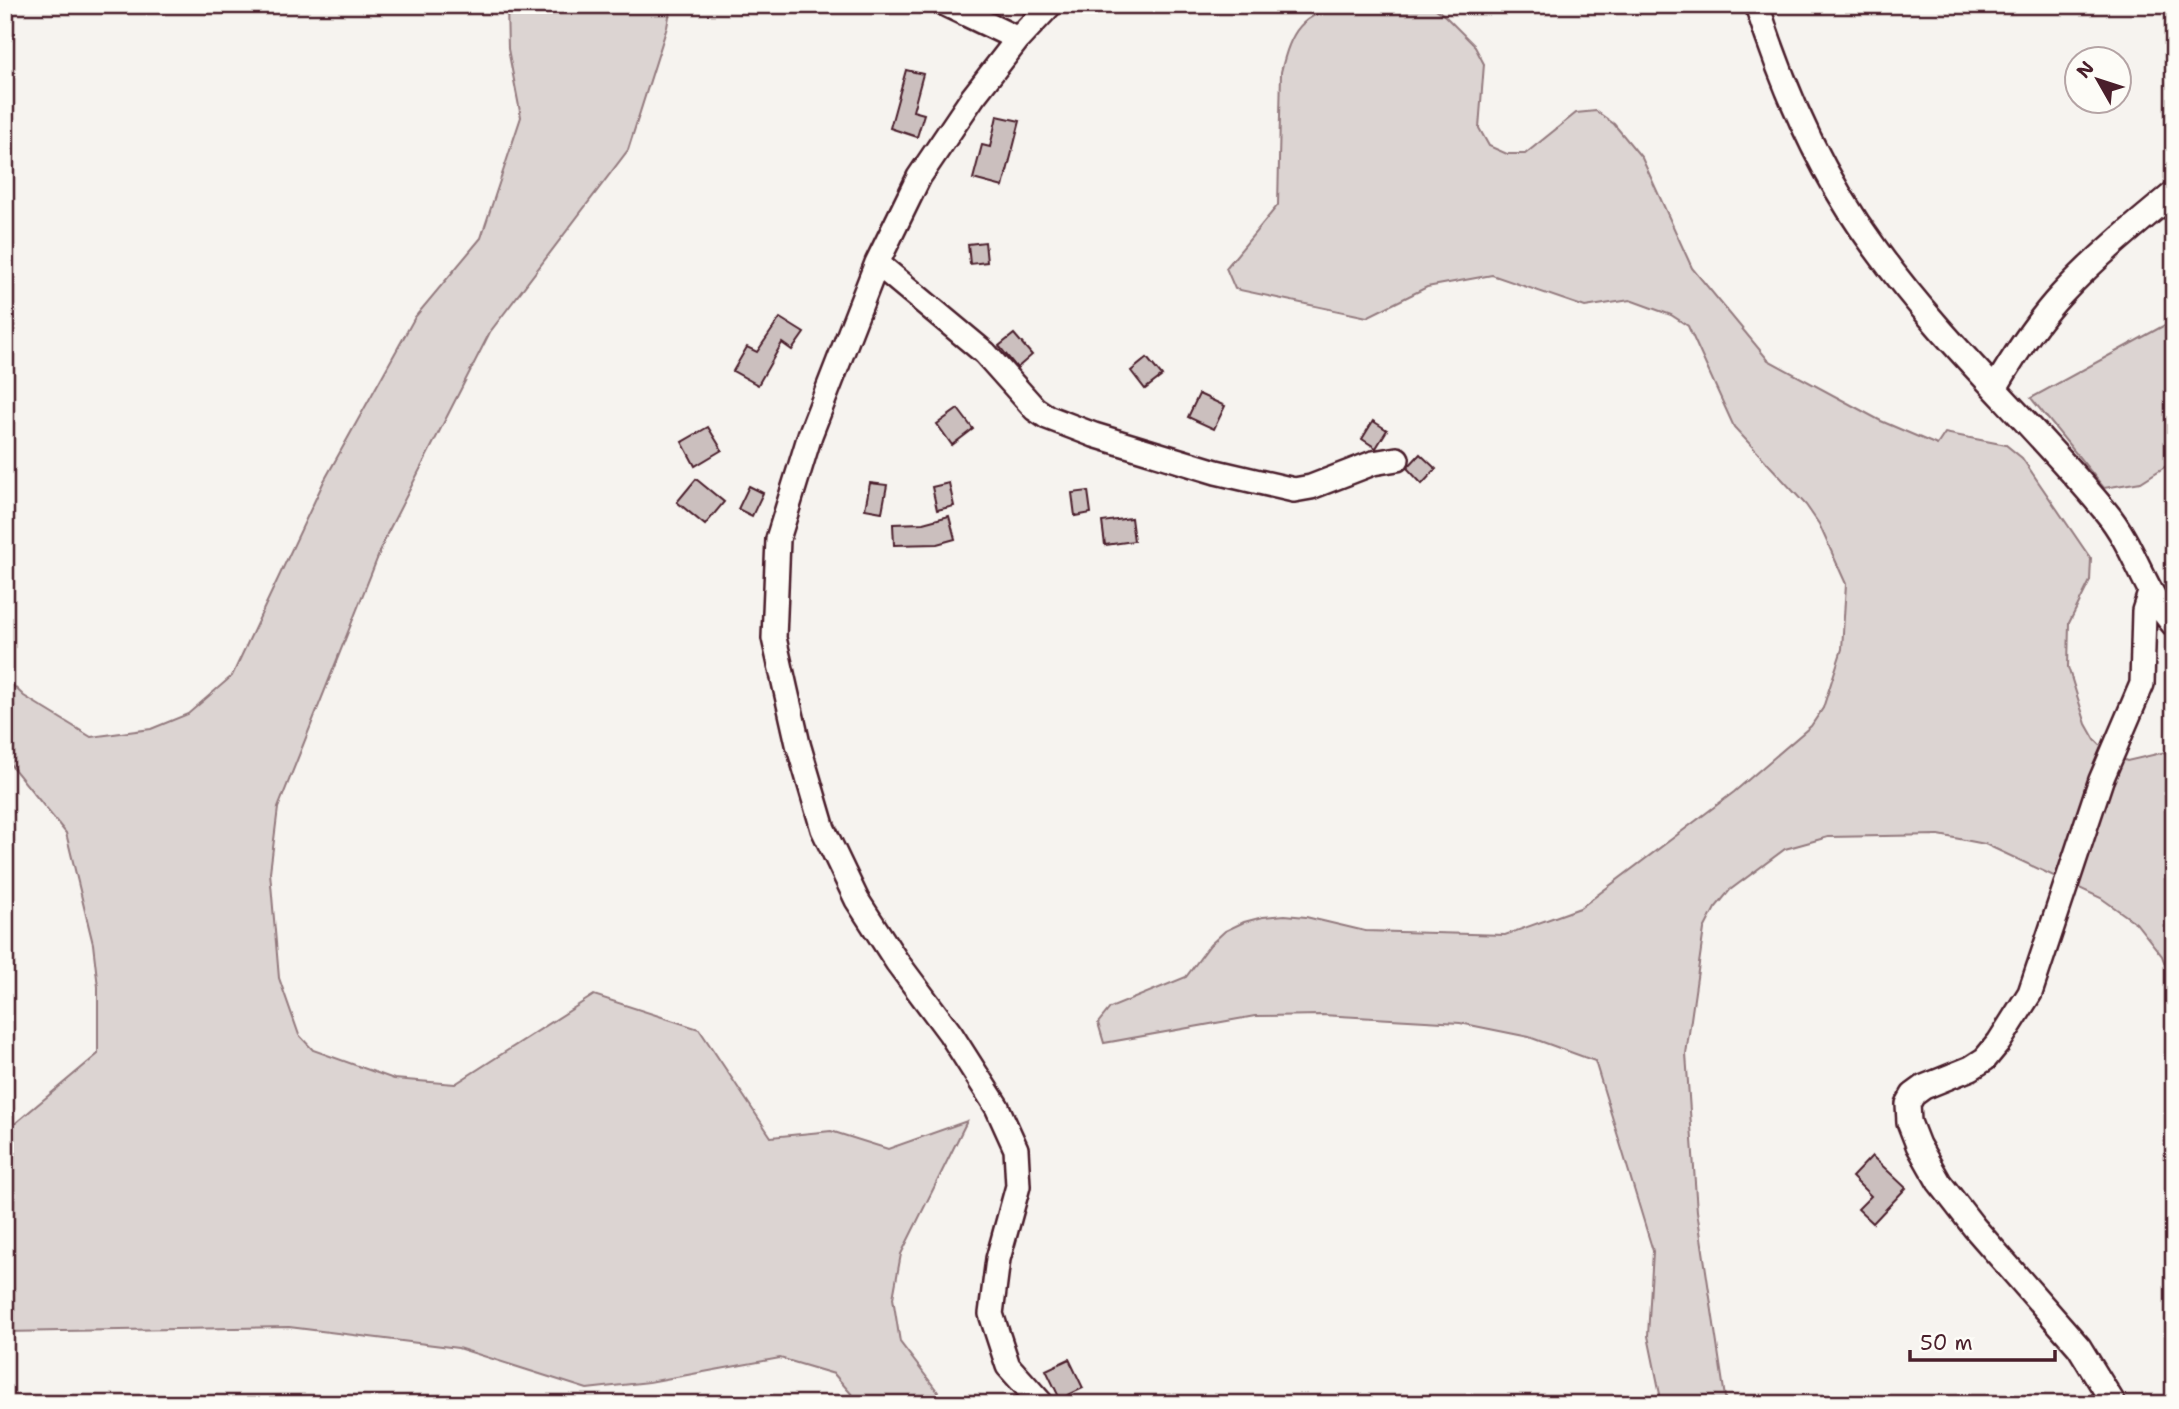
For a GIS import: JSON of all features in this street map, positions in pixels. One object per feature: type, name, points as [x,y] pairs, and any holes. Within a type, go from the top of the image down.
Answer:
[{"type":"street","points":[[947,5],[1018,39]]},
{"type":"street","points":[[1042,1404],[1008,1366],[991,1314],[998,1259],[1018,1186],[1016,1149],[990,1096],[950,1033],[897,962],[857,900],[845,876],[819,817],[798,744],[774,638],[778,539],[810,435],[877,263],[919,177],[973,97],[1018,39],[1050,5]]},
{"type":"street","points":[[1757,5],[1797,114],[1836,188],[1874,248],[1924,310],[2108,514],[2134,554],[2150,593],[2174,625]]},
{"type":"street","points":[[1995,388],[2015,354],[2061,296],[2130,229],[2174,193]]},
{"type":"street","points":[[877,263],[985,353],[1035,409],[1094,435],[1216,472],[1294,490],[1311,487],[1373,463],[1397,459]]},
{"type":"street","points":[[2114,1404],[2079,1347],[1974,1227],[1939,1182],[1918,1145],[1909,1122],[1908,1104],[1913,1095],[1924,1087],[1971,1068],[1985,1059],[2000,1042],[2030,993],[2101,780],[2142,684],[2144,611],[2150,593]]},
{"type":"shaded area","points":[[507,5],[671,6],[667,27],[628,150],[490,332],[387,534],[278,808],[270,872],[279,978],[299,1035],[313,1050],[394,1079],[455,1084],[594,995],[699,1029],[771,1137],[831,1131],[888,1149],[967,1121],[901,1254],[893,1298],[900,1342],[947,1404],[860,1404],[834,1374],[780,1358],[649,1382],[587,1389],[458,1348],[289,1327],[5,1332],[5,1132],[98,1054],[98,987],[93,944],[66,833],[5,758],[5,678],[24,696],[91,737],[151,729],[188,714],[232,676],[324,481],[415,317],[481,238],[521,117],[508,49]]},
{"type":"shaded area","points":[[1345,5],[1431,5],[1445,16],[1474,45],[1484,64],[1479,128],[1489,146],[1507,154],[1525,154],[1576,113],[1596,111],[1614,124],[1642,158],[1692,268],[1768,360],[1881,421],[1937,445],[1945,433],[2006,445],[2022,458],[2091,559],[2090,581],[2069,623],[2068,667],[2086,724],[2095,740],[2109,754],[2127,761],[2174,750],[2174,989],[2162,956],[2136,923],[2101,898],[1985,844],[1939,835],[1828,837],[1785,849],[1730,890],[1715,908],[1704,929],[1686,1054],[1697,1211],[1726,1404],[1662,1404],[1648,1336],[1653,1251],[1595,1061],[1529,1037],[1460,1023],[1322,1015],[1255,1016],[1104,1043],[1098,1023],[1110,1008],[1186,977],[1210,945],[1225,931],[1263,917],[1306,917],[1365,931],[1505,935],[1580,908],[1734,792],[1811,726],[1823,708],[1842,649],[1846,584],[1819,524],[1806,505],[1734,427],[1688,326],[1671,315],[1630,300],[1585,307],[1492,275],[1427,287],[1367,317],[1235,289],[1226,268],[1278,205],[1281,72],[1289,45],[1300,26],[1308,19]]},
{"type":"shaded area","points":[[2174,320],[2174,461],[2141,482],[2104,488],[2031,398]]},
{"type":"building","points":[[906,70],[923,74],[913,111],[924,114],[917,137],[890,128]]},
{"type":"building","points":[[997,116],[1020,121],[1003,187],[973,179],[982,145],[990,147]]},
{"type":"building","points":[[985,242],[987,262],[970,264],[968,244]]},
{"type":"building","points":[[780,318],[804,333],[792,350],[782,343],[758,385],[733,371],[747,347],[757,352]]},
{"type":"building","points":[[1014,334],[1032,355],[1017,368],[999,346]]},
{"type":"building","points":[[1147,358],[1162,376],[1145,389],[1131,371]]},
{"type":"building","points":[[1199,394],[1225,406],[1214,429],[1188,417]]},
{"type":"building","points":[[958,409],[973,429],[952,445],[937,424]]},
{"type":"building","points":[[1373,421],[1387,430],[1376,448],[1362,439]]},
{"type":"building","points":[[708,427],[722,450],[695,466],[682,442]]},
{"type":"building","points":[[1420,454],[1436,469],[1422,484],[1407,468]]},
{"type":"building","points":[[696,479],[724,502],[705,525],[677,502]]},
{"type":"building","points":[[870,483],[887,485],[882,512],[865,509]]},
{"type":"building","points":[[949,483],[954,506],[937,510],[932,487]]},
{"type":"building","points":[[749,486],[763,493],[752,516],[738,509]]},
{"type":"building","points":[[1088,491],[1091,513],[1075,516],[1072,493]]},
{"type":"building","points":[[949,516],[955,539],[937,544],[894,545],[893,524],[923,523]]},
{"type":"building","points":[[1131,518],[1134,541],[1105,545],[1102,522]]},
{"type":"building","points":[[1872,1156],[1906,1188],[1873,1223],[1858,1209],[1871,1196],[1852,1177]]},
{"type":"building","points":[[1069,1359],[1083,1388],[1060,1399],[1046,1370]]}]
